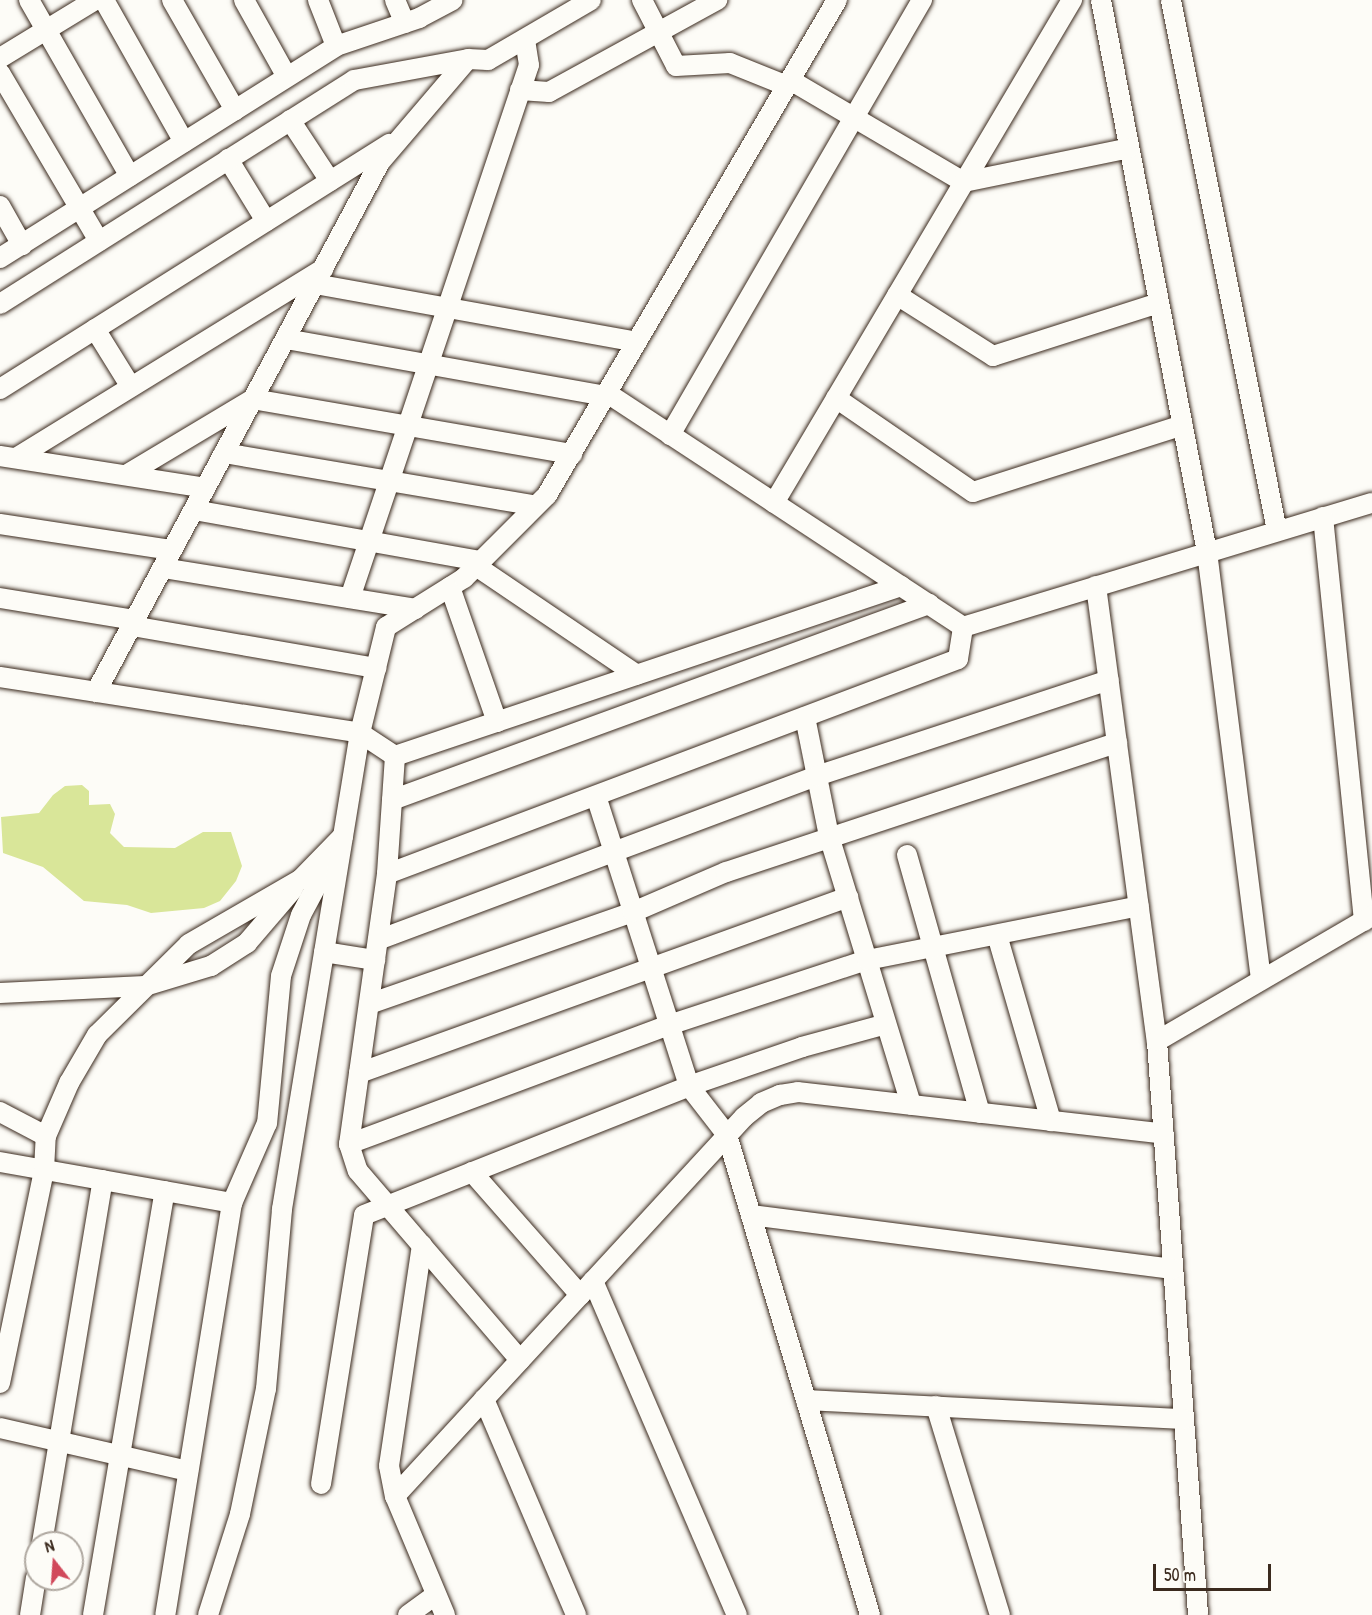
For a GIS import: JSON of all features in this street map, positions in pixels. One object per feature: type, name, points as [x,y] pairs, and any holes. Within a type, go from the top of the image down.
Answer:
[{"type":"street","points":[[29,0],[130,176]]},
{"type":"street","points":[[0,58],[95,0]]},
{"type":"street","points":[[104,0],[184,142]]},
{"type":"street","points":[[172,0],[235,110]]},
{"type":"street","points":[[244,0],[287,77]]},
{"type":"street","points":[[318,0],[336,46]]},
{"type":"street","points":[[395,0],[405,23]]},
{"type":"street","points":[[0,258],[336,46],[405,23],[453,0]]},
{"type":"street","points":[[0,304],[354,80],[468,59],[488,60],[591,0]]},
{"type":"street","points":[[642,0],[676,66],[730,63],[789,83],[964,182],[1129,148]]},
{"type":"street","points":[[520,90],[549,92],[717,0]]},
{"type":"street","points":[[208,1615],[240,1514],[266,1389],[282,1209],[360,733],[386,627],[450,587],[479,564],[536,506],[572,454],[837,0]]},
{"type":"street","points":[[670,435],[922,0]]},
{"type":"street","points":[[774,503],[1072,0]]},
{"type":"street","points":[[1101,0],[1207,552],[1261,980]]},
{"type":"street","points":[[1172,0],[1277,531]]},
{"type":"street","points":[[350,598],[528,65],[525,39]]},
{"type":"street","points":[[96,692],[380,162],[468,59]]},
{"type":"street","points":[[0,73],[99,241]]},
{"type":"street","points":[[290,120],[330,181]]},
{"type":"street","points":[[0,389],[404,134]]},
{"type":"street","points":[[228,159],[266,221]]},
{"type":"street","points":[[0,206],[21,245]]},
{"type":"street","points":[[8,457],[319,277],[447,308],[637,342]]},
{"type":"street","points":[[897,295],[993,356],[1159,303]]},
{"type":"street","points":[[95,329],[131,387]]},
{"type":"street","points":[[286,339],[606,395],[963,627]]},
{"type":"street","points":[[836,398],[973,492],[1183,425]]},
{"type":"street","points":[[126,475],[253,399],[572,454]]},
{"type":"street","points":[[225,453],[536,506]]},
{"type":"street","points":[[8,457],[206,488]]},
{"type":"street","points":[[963,627],[1372,503]]},
{"type":"street","points":[[194,510],[369,541],[479,564],[637,675]]},
{"type":"street","points":[[1157,1041],[1368,918],[1323,517]]},
{"type":"street","points":[[0,524],[350,598],[416,609]]},
{"type":"street","points":[[395,756],[901,586]]},
{"type":"street","points":[[1096,586],[1157,1041],[1198,1615]]},
{"type":"street","points":[[450,587],[497,722]]},
{"type":"street","points":[[0,598],[376,668]]},
{"type":"street","points":[[392,800],[928,604]]},
{"type":"street","points":[[387,874],[958,660],[963,627]]},
{"type":"street","points":[[0,677],[360,733],[395,756]]},
{"type":"street","points":[[378,939],[817,776],[1109,681]]},
{"type":"street","points":[[805,717],[829,836],[911,1105]]},
{"type":"street","points":[[369,1004],[633,912],[726,872],[829,836],[1117,743]]},
{"type":"street","points":[[395,756],[387,874],[349,1144],[358,1172],[520,1360]]},
{"type":"street","points":[[596,795],[689,1086],[727,1135],[870,1615]]},
{"type":"street","points":[[0,993],[145,986],[211,966],[248,943],[301,879],[343,836]]},
{"type":"street","points":[[165,1615],[232,1203],[267,1123],[281,976],[301,915],[343,836]]},
{"type":"street","points":[[907,855],[980,1113]]},
{"type":"street","points":[[0,1383],[44,1170],[46,1136],[69,1083],[97,1035],[189,944],[301,879]]},
{"type":"street","points":[[359,1073],[848,897]]},
{"type":"street","points":[[349,1144],[669,1025],[867,960],[1139,906]]},
{"type":"street","points":[[997,934],[1051,1121]]},
{"type":"street","points":[[324,952],[375,960]]},
{"type":"street","points":[[321,1484],[364,1215],[689,1086],[802,1047],[886,1024]]},
{"type":"street","points":[[395,1496],[727,1135],[761,1103],[780,1095],[798,1092],[1164,1134]]},
{"type":"street","points":[[0,1112],[46,1136]]},
{"type":"street","points":[[0,1162],[232,1203]]},
{"type":"street","points":[[472,1172],[586,1288],[737,1615]]},
{"type":"street","points":[[44,1531],[103,1180]]},
{"type":"street","points":[[93,1615],[165,1191]]},
{"type":"street","points":[[751,1215],[1173,1269]]},
{"type":"street","points":[[422,1245],[389,1466],[395,1496],[445,1615]]},
{"type":"street","points":[[484,1399],[576,1615]]},
{"type":"street","points":[[806,1400],[1184,1419]]},
{"type":"street","points":[[936,1407],[999,1615]]},
{"type":"street","points":[[0,1428],[188,1471]]},
{"type":"street","points":[[30,1615],[34,1591]]},
{"type":"street","points":[[408,1615],[436,1594]]},
{"type":"green space","points":[[82,785],[89,791],[89,805],[110,804],[115,814],[110,833],[124,847],[175,848],[203,832],[231,832],[242,866],[236,881],[220,901],[204,908],[151,913],[127,905],[84,901],[43,867],[3,853],[1,817],[39,813],[53,795],[65,786]]}]
